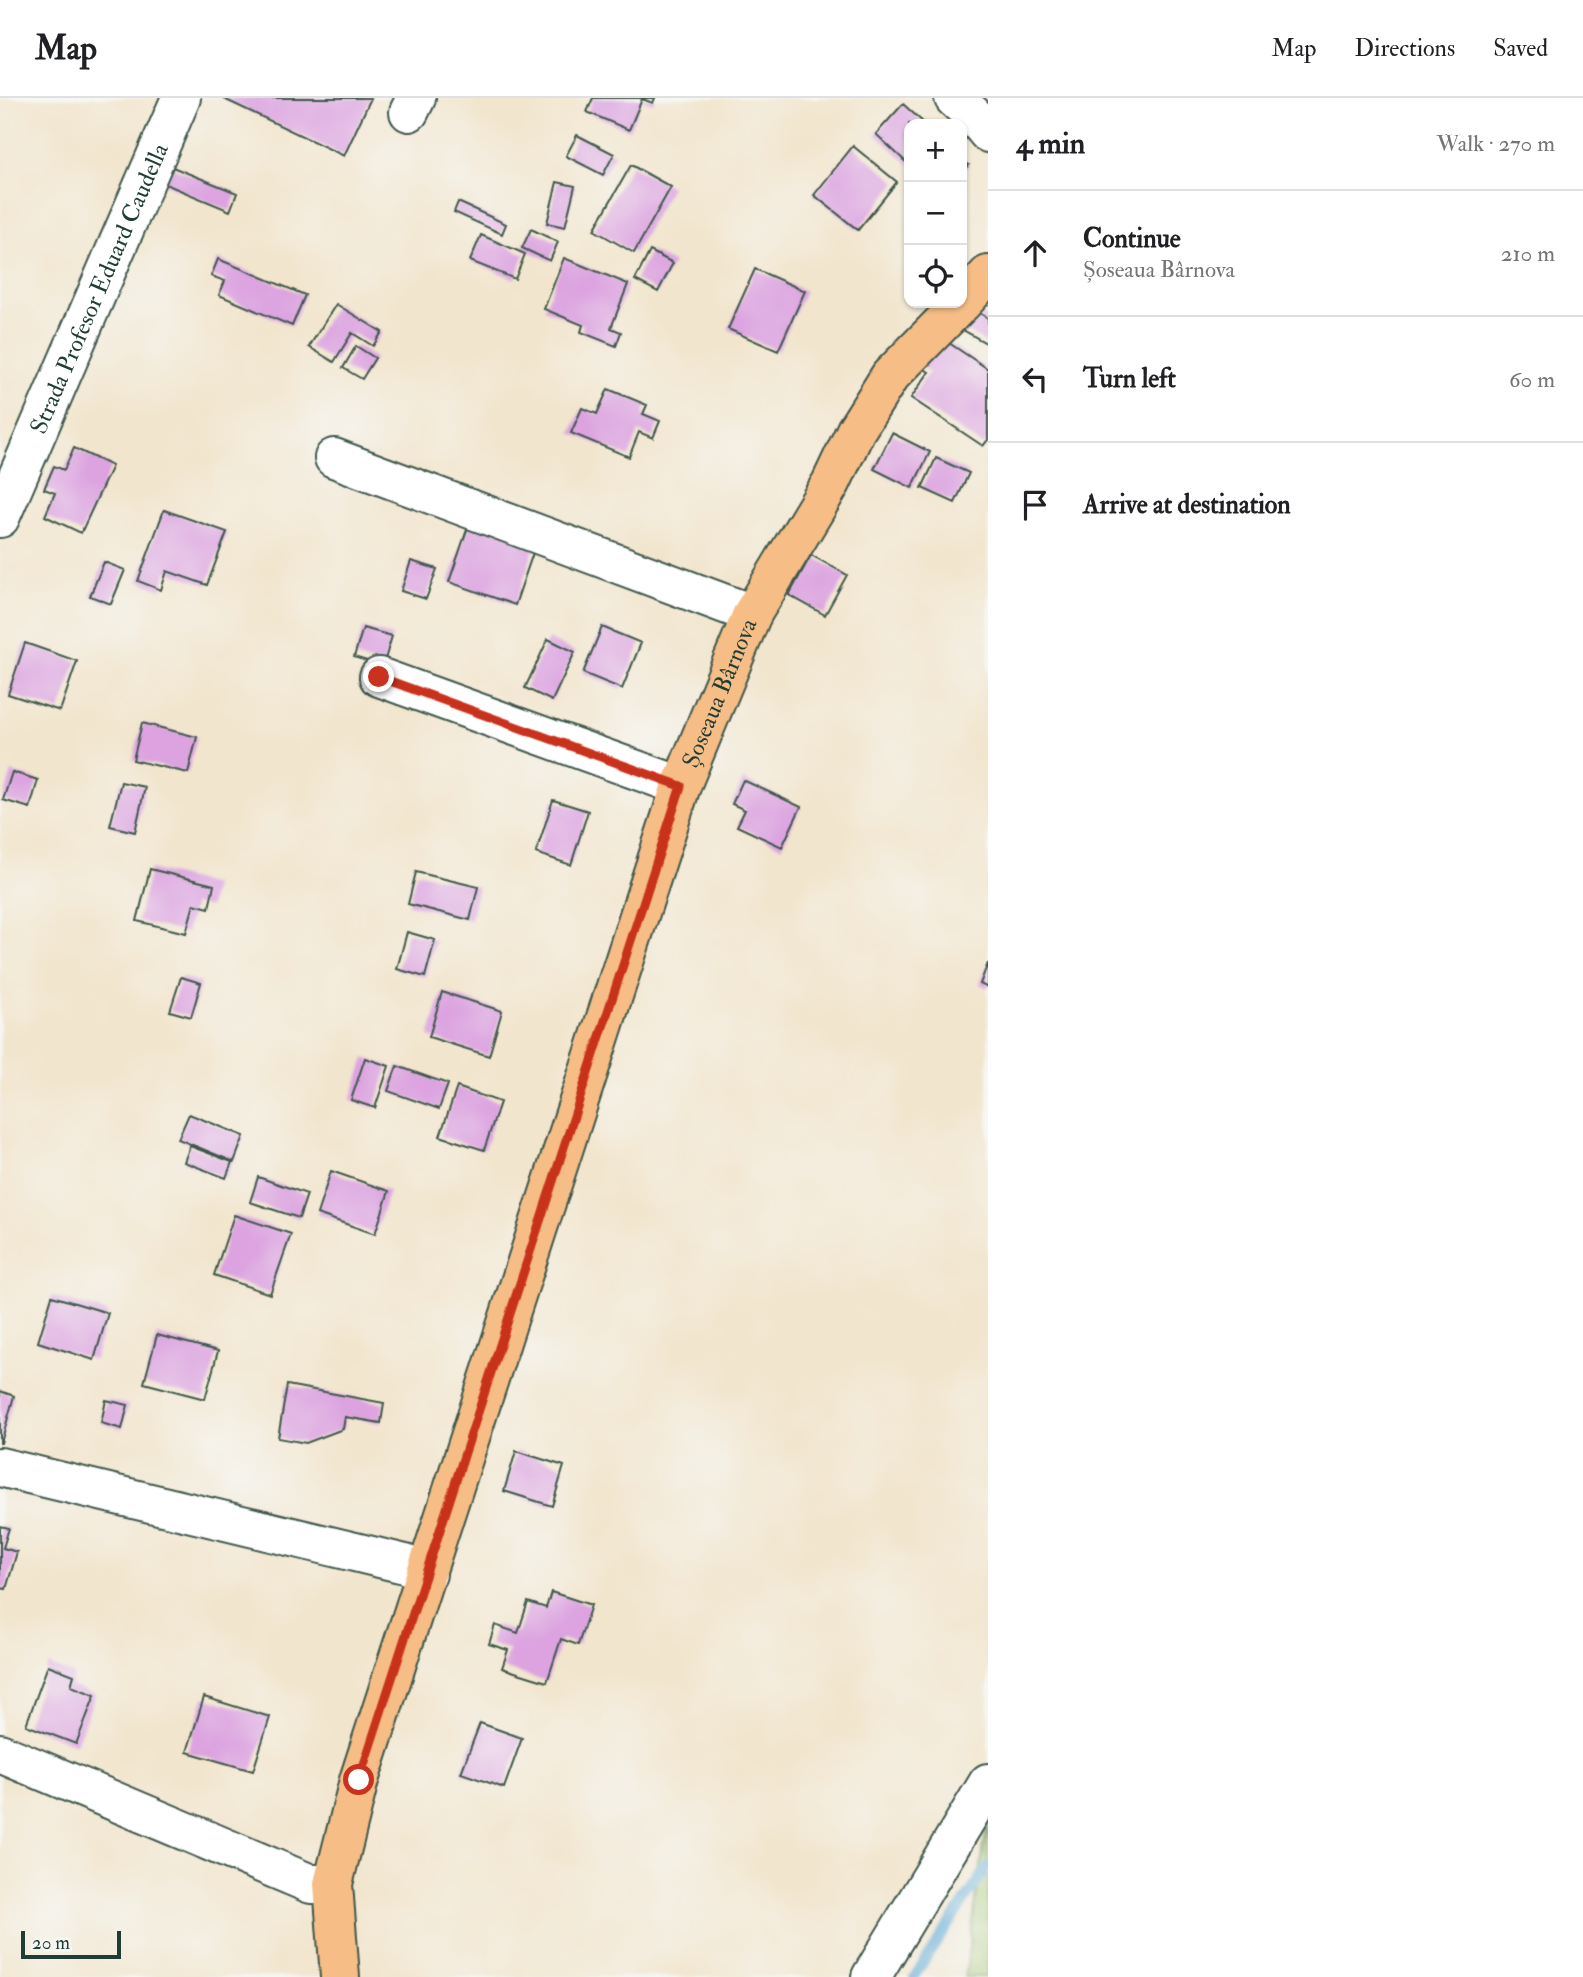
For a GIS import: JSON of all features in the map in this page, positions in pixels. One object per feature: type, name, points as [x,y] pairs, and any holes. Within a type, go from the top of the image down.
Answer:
[{"type":"main road","name":"Șoseaua Bârnova","points":[[967,298],[988,275]]},
{"type":"main road","name":"Șoseaua Bârnova","points":[[340,1977],[333,1884],[359,1780],[681,786],[752,614],[831,483],[856,430],[890,376],[957,308]]},
{"type":"street","name":"Strada Profesor Eduard Caudella","points":[[0,518],[181,98]]},
{"type":"street","points":[[334,458],[752,614]]},
{"type":"street","points":[[379,677],[681,786]]},
{"type":"street","points":[[0,1467],[404,1564],[426,1574]]},
{"type":"street","points":[[0,1754],[311,1884],[333,1884]]},
{"type":"street","points":[[871,1977],[988,1783]]},
{"type":"green space","points":[[988,1816],[988,1977],[965,1977]]},
{"type":"building","points":[[222,98],[371,98],[344,156]]},
{"type":"building","points":[[593,98],[655,98],[653,103],[642,99],[629,130],[587,112]]},
{"type":"building","points":[[903,104],[920,119],[904,119],[904,160],[876,134]]},
{"type":"building","points":[[577,135],[614,154],[603,175],[566,156]]},
{"type":"building","points":[[853,146],[897,182],[858,230],[814,195]]},
{"type":"building","points":[[165,164],[237,193],[230,211],[158,181]]},
{"type":"building","points":[[631,165],[671,187],[634,253],[594,230]]},
{"type":"building","points":[[557,182],[575,186],[565,227],[547,223]]},
{"type":"building","points":[[458,202],[506,224],[502,234],[454,212]]},
{"type":"building","points":[[531,229],[558,242],[550,261],[522,248]]},
{"type":"building","points":[[481,235],[525,254],[515,279],[470,261]]},
{"type":"building","points":[[650,251],[673,263],[658,292],[635,280]]},
{"type":"building","points":[[564,258],[628,284],[611,328],[621,332],[616,346],[581,332],[583,325],[544,309]]},
{"type":"building","points":[[218,259],[305,295],[292,326],[219,295],[225,281],[211,276]]},
{"type":"building","points":[[755,269],[805,291],[778,351],[728,329]]},
{"type":"building","points":[[336,304],[382,332],[373,346],[352,333],[334,362],[309,347]]},
{"type":"building","points":[[967,306],[988,318],[988,344],[956,326]]},
{"type":"building","points":[[940,337],[988,369],[988,440],[983,446],[911,398],[929,372],[920,366]]},
{"type":"building","points":[[356,346],[375,358],[362,379],[343,368]]},
{"type":"building","points":[[608,389],[647,405],[643,414],[660,421],[653,438],[639,432],[629,457],[571,433],[582,408],[597,414]]},
{"type":"building","points":[[892,433],[930,452],[912,488],[874,469]]},
{"type":"building","points":[[74,448],[112,466],[81,533],[45,516],[55,493],[44,489],[54,466],[64,470]]},
{"type":"building","points":[[936,458],[969,473],[955,503],[922,488]]},
{"type":"building","points":[[164,510],[227,532],[207,585],[167,571],[161,590],[138,581]]},
{"type":"building","points":[[471,518],[537,541],[515,605],[449,582]]},
{"type":"building","points":[[811,555],[847,575],[825,615],[789,595]]},
{"type":"building","points":[[411,561],[437,569],[426,599],[401,591]]},
{"type":"building","points":[[104,562],[125,570],[111,604],[90,596]]},
{"type":"building","points":[[602,627],[641,643],[622,689],[583,673]]},
{"type":"building","points":[[363,628],[392,636],[383,666],[354,657]]},
{"type":"building","points":[[548,639],[575,652],[552,701],[525,688]]},
{"type":"building","points":[[25,643],[77,661],[60,711],[8,694]]},
{"type":"building","points":[[142,723],[197,737],[188,773],[133,760]]},
{"type":"building","points":[[12,772],[38,780],[30,808],[3,800]]},
{"type":"building","points":[[743,780],[801,807],[782,847],[737,826],[745,810],[732,804]]},
{"type":"building","points":[[121,782],[145,787],[135,832],[110,826]]},
{"type":"building","points":[[553,800],[588,811],[571,865],[536,853]]},
{"type":"building","points":[[150,869],[214,885],[209,908],[194,904],[186,933],[137,921]]},
{"type":"building","points":[[416,872],[478,887],[470,920],[408,904]]},
{"type":"building","points":[[407,932],[435,940],[425,977],[397,969]]},
{"type":"building","points":[[988,963],[988,988],[980,984]]},
{"type":"building","points":[[181,977],[201,983],[191,1017],[170,1011]]},
{"type":"building","points":[[442,992],[502,1011],[489,1056],[429,1037]]},
{"type":"building","points":[[365,1058],[389,1066],[375,1108],[351,1100]]},
{"type":"building","points":[[397,1066],[448,1084],[439,1109],[388,1091]]},
{"type":"building","points":[[457,1087],[500,1102],[484,1150],[440,1136]]},
{"type":"building","points":[[189,1114],[244,1136],[234,1162],[178,1139]]},
{"type":"building","points":[[190,1146],[232,1162],[226,1178],[184,1162]]},
{"type":"building","points":[[331,1171],[389,1191],[375,1234],[317,1214]]},
{"type":"building","points":[[258,1177],[307,1194],[299,1218],[250,1202]]},
{"type":"building","points":[[234,1215],[291,1234],[270,1294],[214,1275]]},
{"type":"building","points":[[52,1296],[108,1313],[94,1360],[38,1342]]},
{"type":"building","points":[[157,1335],[218,1351],[205,1399],[144,1383]]},
{"type":"building","points":[[287,1385],[384,1403],[381,1423],[345,1417],[343,1429],[306,1443],[278,1438]]},
{"type":"building","points":[[0,1391],[14,1396],[1,1443],[0,1443]]},
{"type":"building","points":[[106,1400],[128,1405],[122,1429],[101,1423]]},
{"type":"building","points":[[516,1451],[564,1466],[552,1506],[504,1491]]},
{"type":"building","points":[[0,1526],[9,1528],[3,1548],[17,1552],[6,1589],[0,1588]]},
{"type":"building","points":[[551,1592],[591,1605],[578,1645],[561,1639],[547,1682],[502,1668],[508,1650],[489,1644],[495,1625],[518,1633],[528,1602],[546,1608]]},
{"type":"building","points":[[48,1665],[74,1675],[71,1686],[95,1695],[76,1744],[26,1725]]},
{"type":"building","points":[[204,1697],[270,1717],[253,1771],[187,1752]]},
{"type":"building","points":[[480,1723],[522,1738],[504,1788],[461,1773]]},
{"type":"waterway","points":[[914,1977],[988,1866]]},
{"type":"route","points":[[359,1780],[681,786],[379,677]]}]
